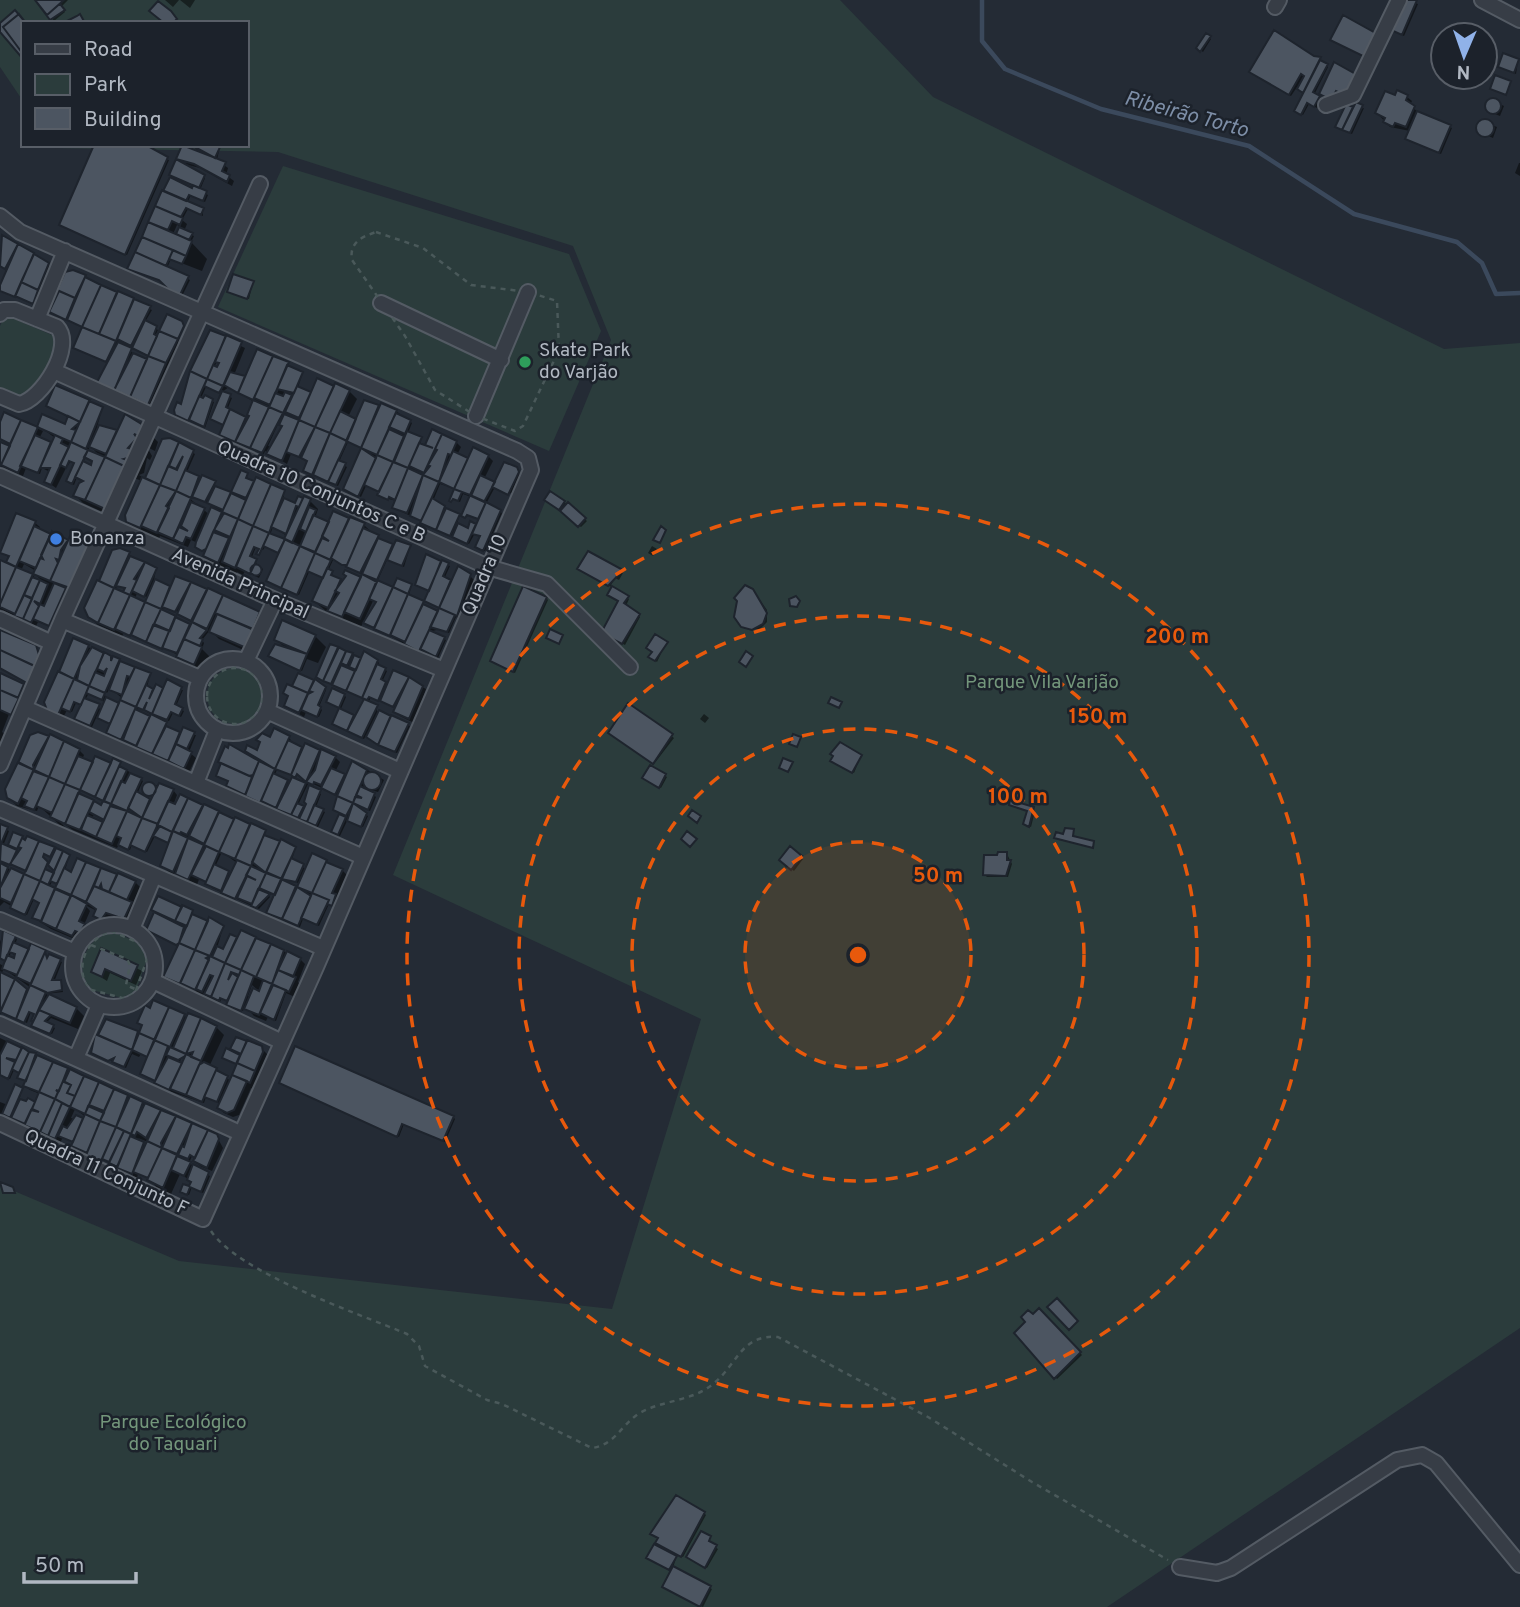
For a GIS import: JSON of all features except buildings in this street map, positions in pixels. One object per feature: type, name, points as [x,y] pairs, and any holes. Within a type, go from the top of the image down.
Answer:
[{"type":"street","points":[[1326,106],[1353,95],[1399,0]]},
{"type":"street","points":[[1482,0],[1520,20]]},
{"type":"street","points":[[0,765],[62,620],[108,524],[260,184]]},
{"type":"street","points":[[0,216],[20,232],[203,313]]},
{"type":"street","points":[[37,319],[65,251]]},
{"type":"street","points":[[476,416],[528,292]]},
{"type":"street","points":[[382,303],[501,360]]},
{"type":"street","points":[[0,314],[4,310],[15,310],[57,327],[63,337],[54,371],[30,401],[19,404],[0,396]]},
{"type":"street","name":"Quadra 10","points":[[203,313],[517,451],[530,463],[527,480],[363,857]]},
{"type":"street","name":"Quadra 10 Conjuntos C e B","points":[[54,371],[488,567],[547,584],[630,667]]},
{"type":"street","name":"Avenida Principal","points":[[0,476],[275,600],[444,670]]},
{"type":"street","points":[[246,661],[275,600]]},
{"type":"street","points":[[0,619],[52,643]]},
{"type":"street","points":[[62,620],[200,678]]},
{"type":"street","points":[[229,659],[246,661],[262,673],[270,691],[267,711],[255,726],[246,730],[236,733],[217,730],[205,721],[197,708],[195,692],[200,678],[212,665],[229,659]]},
{"type":"street","points":[[26,708],[363,857]]},
{"type":"street","points":[[267,711],[400,771]]},
{"type":"street","points":[[196,783],[217,730]]},
{"type":"street","points":[[0,809],[323,948]]},
{"type":"street","name":"Quadra 11 Conjunto F","points":[[0,1123],[203,1219],[363,857]]},
{"type":"street","points":[[132,929],[155,876]]},
{"type":"street","points":[[0,920],[75,952]]},
{"type":"street","points":[[116,925],[132,929],[148,942],[156,961],[153,981],[144,995],[131,1004],[114,1008],[99,1004],[85,996],[76,983],[73,967],[75,952],[85,937],[99,928],[116,925]]},
{"type":"street","points":[[153,981],[282,1042]]},
{"type":"street","points":[[76,1059],[99,1004]]},
{"type":"street","points":[[0,1024],[240,1133]]},
{"type":"street","points":[[1180,1567],[1202,1573],[1217,1573],[1231,1568],[1397,1460],[1422,1455],[1436,1463],[1520,1565]]},
{"type":"path","points":[[226,669],[247,672],[263,688],[264,697],[258,712],[252,719],[237,723],[216,718],[206,704],[209,686],[226,669]]},
{"type":"path","points":[[111,931],[144,945],[149,959],[136,989],[131,997],[121,1000],[88,989],[80,966],[94,939],[111,931]]},
{"type":"path","points":[[91,944],[127,959],[130,965],[124,981],[126,985],[136,989]]},
{"type":"path","points":[[203,1219],[228,1252],[263,1272],[407,1334],[419,1346],[425,1366],[487,1401],[502,1404],[593,1448],[605,1447],[642,1412],[686,1398],[712,1385],[749,1342],[762,1336],[778,1337],[928,1417],[1032,1482],[1180,1567]]},
{"type":"green space","name":"Parque Vila Varjão","points":[[0,0],[840,0],[933,97],[1444,349],[1520,343],[1520,1328],[1107,1607],[0,1607],[0,1185],[179,1261],[612,1309],[701,1019],[393,875],[611,340],[573,246],[278,152],[54,148],[248,147],[248,21],[21,21],[21,98],[0,67]]},
{"type":"green space","points":[[283,166],[569,254],[601,331],[549,451],[218,307]]},
{"type":"green space","points":[[5,315],[59,338],[31,403],[0,390],[0,326]]},
{"type":"green space","points":[[235,668],[246,670],[255,676],[261,685],[261,707],[255,716],[246,722],[235,724],[224,722],[215,716],[209,707],[207,696],[209,685],[215,676],[224,670]]},
{"type":"green space","points":[[111,931],[144,945],[149,954],[135,993],[126,999],[88,989],[82,972],[89,947]]},
{"type":"waterway","name":"Ribeirão Torto","points":[[982,0],[982,41],[1005,69],[1101,109],[1249,146],[1354,214],[1457,242],[1482,263],[1496,294],[1520,293]]},
{"type":"place","name":"Skate Park do Varjão","points":[[525,362]]},
{"type":"place","name":"Bonanza","points":[[56,539]]},
{"type":"park label","name":"Parque Ecológico do Taquari","points":[[173,1434]]}]
